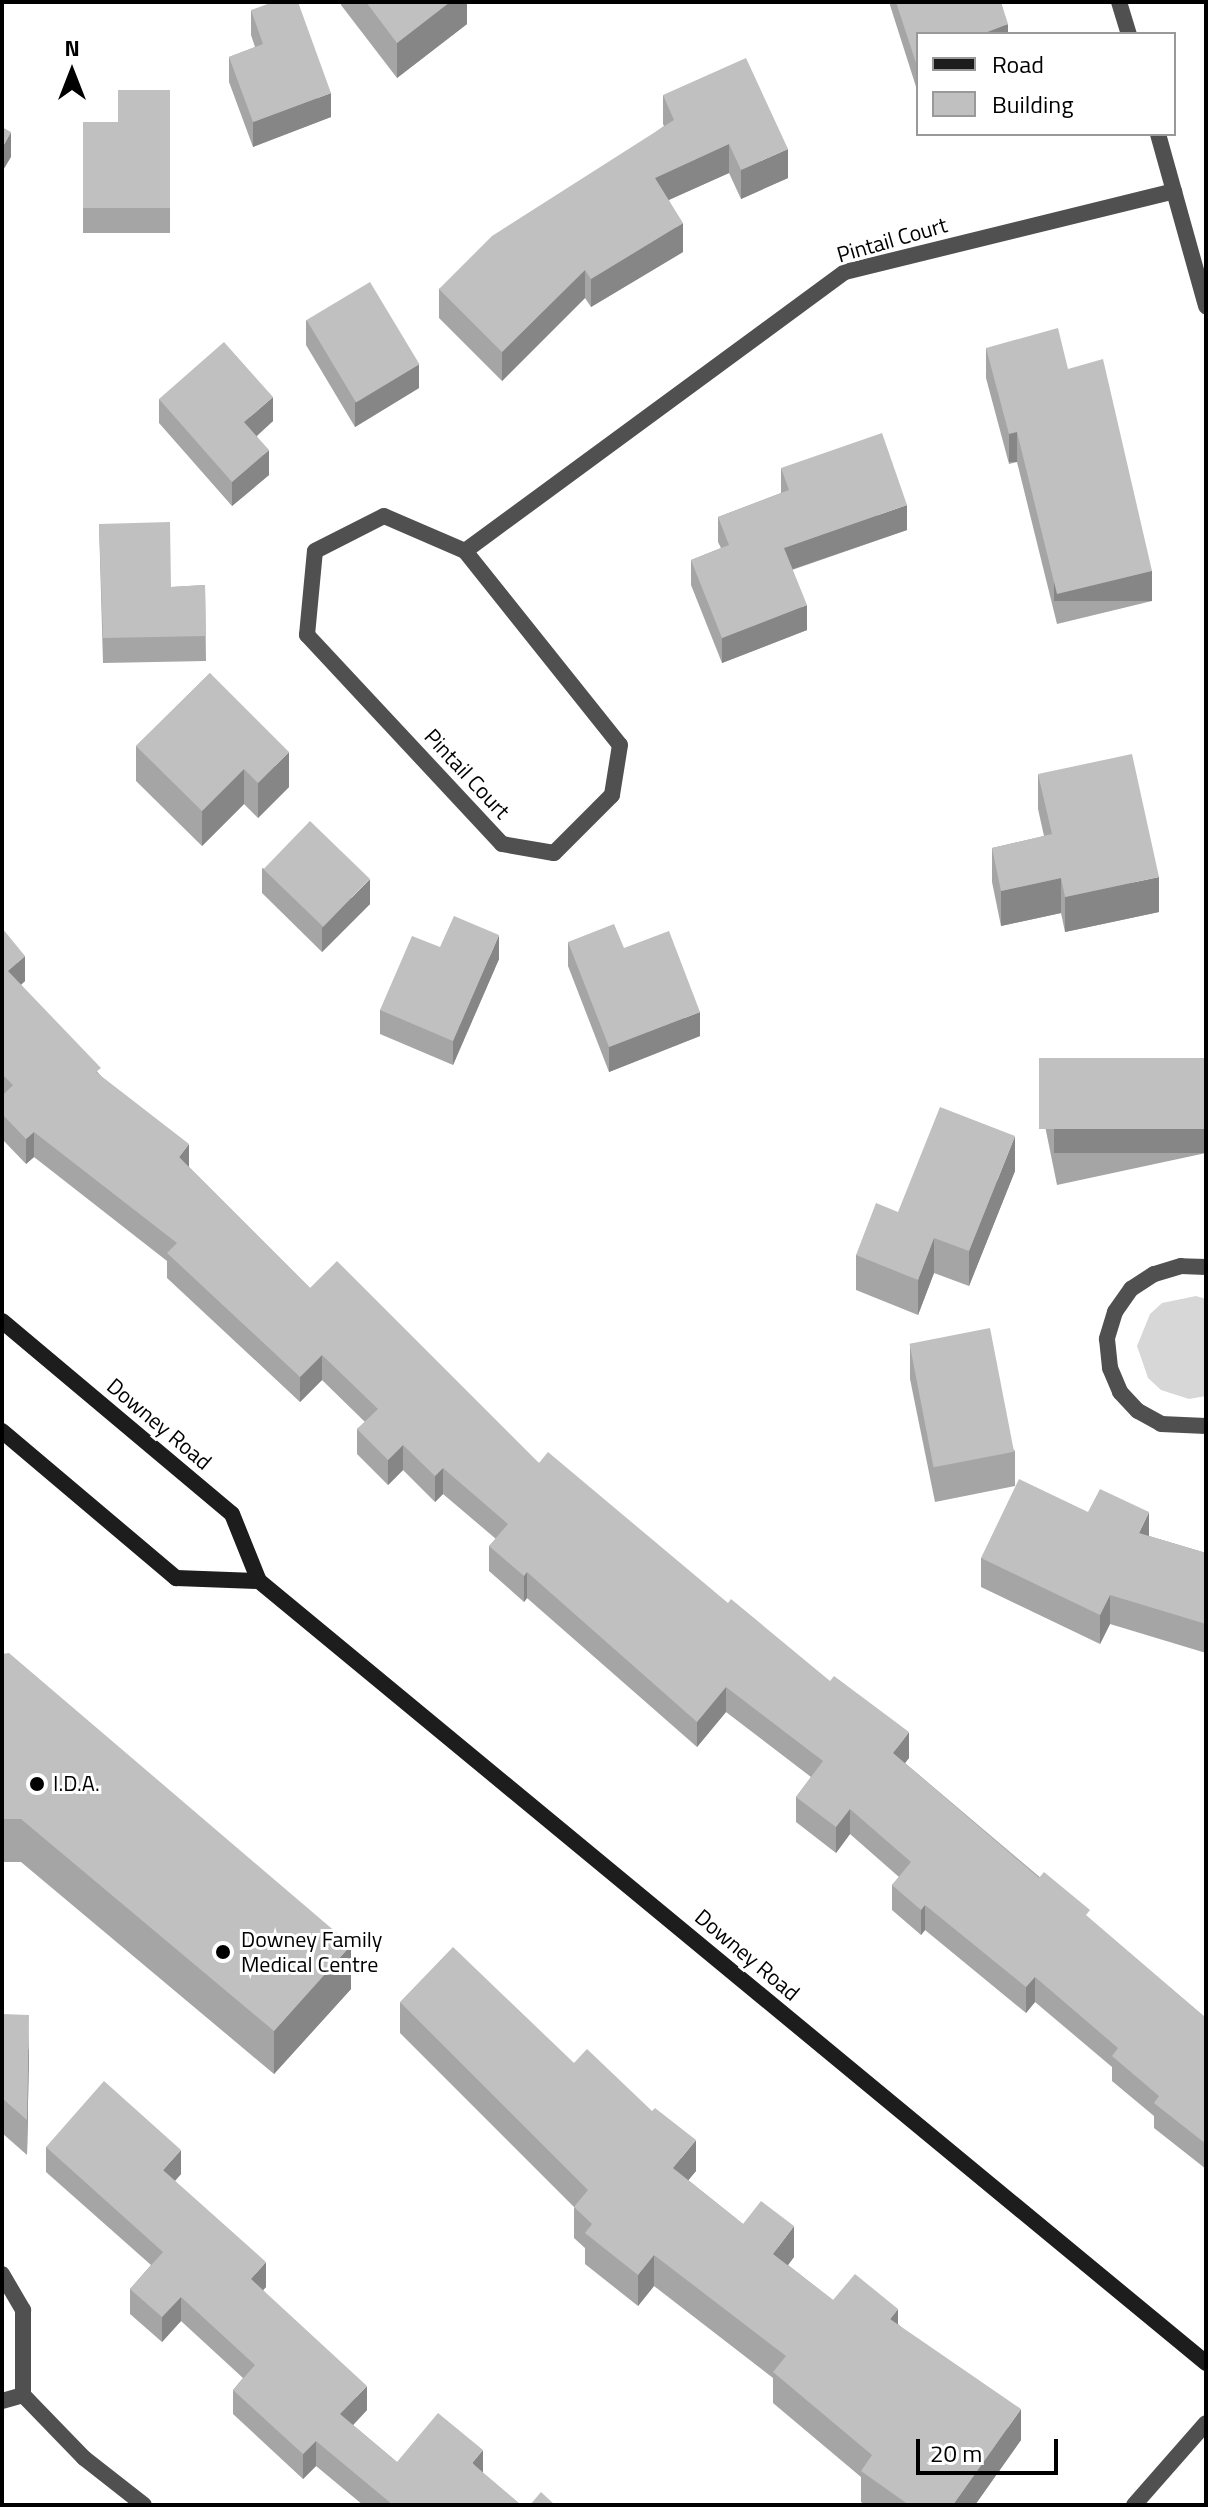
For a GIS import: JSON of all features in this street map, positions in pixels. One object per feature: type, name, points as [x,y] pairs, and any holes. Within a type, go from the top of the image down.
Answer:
[{"type":"main road","name":"Downey Road","points":[[2,1321],[232,1514],[259,1581],[1206,2363]]},
{"type":"main road","points":[[2,1431],[176,1578],[259,1581]]},
{"type":"street","points":[[1119,2],[1128,32]]},
{"type":"street","points":[[1159,136],[1206,306]]},
{"type":"street","name":"Pintail Court","points":[[465,551],[845,272],[1174,191]]},
{"type":"street","name":"Pintail Court","points":[[384,516],[465,551],[620,745],[612,795],[554,853],[502,844],[307,635],[315,551],[384,516]]},
{"type":"street","points":[[1206,1267],[1181,1266],[1154,1274],[1131,1289],[1115,1312],[1107,1339],[1110,1368],[1120,1392],[1138,1411],[1161,1424],[1206,1426]]},
{"type":"street","points":[[2,2274],[23,2310],[23,2395],[84,2458],[144,2505]]},
{"type":"street","points":[[2,2401],[23,2395]]},
{"type":"street","points":[[1134,2505],[1206,2423]]},
{"type":"shaded area","points":[[1196,1296],[1206,1299],[1206,1396],[1189,1399],[1161,1390],[1148,1378],[1137,1346],[1150,1314],[1162,1303]]},
{"type":"building","points":[[273,2],[298,2],[331,93],[253,122],[229,57],[263,44],[251,10]]},
{"type":"building","points":[[366,2],[450,2],[397,43]]},
{"type":"building","points":[[896,2],[1001,2],[1008,24],[987,32],[916,32],[916,63]]},
{"type":"building","points":[[746,58],[788,149],[741,170],[729,144],[655,178],[683,223],[591,279],[585,270],[502,352],[439,289],[492,236],[674,120],[663,95]]},
{"type":"building","points":[[118,90],[170,90],[170,208],[83,208],[83,122],[118,122]]},
{"type":"building","points":[[2,127],[11,132],[2,148]]},
{"type":"building","points":[[370,282],[419,364],[356,402],[307,320]]},
{"type":"building","points":[[1058,328],[1068,369],[1103,359],[1152,571],[1057,594],[1017,432],[1009,434],[986,348]]},
{"type":"building","points":[[224,342],[273,397],[244,422],[269,450],[232,482],[159,399]]},
{"type":"building","points":[[882,433],[907,505],[784,548],[807,605],[722,638],[691,560],[729,545],[718,517],[789,490],[781,468]]},
{"type":"building","points":[[170,522],[171,587],[205,585],[206,636],[103,638],[99,524]]},
{"type":"building","points":[[210,673],[289,752],[258,783],[244,769],[202,811],[136,746]]},
{"type":"building","points":[[1132,754],[1159,877],[1065,897],[1061,878],[1001,891],[992,848],[1052,834],[1038,774]]},
{"type":"building","points":[[310,821],[370,879],[323,927],[263,869]]},
{"type":"building","points":[[454,916],[499,935],[453,1041],[380,1010],[412,936],[440,947]]},
{"type":"building","points":[[614,924],[624,948],[669,931],[700,1012],[609,1047],[568,942]]},
{"type":"building","points":[[2,928],[25,956],[8,971],[101,1068],[96,1072],[189,1144],[179,1157],[310,1288],[337,1261],[539,1463],[548,1452],[728,1603],[731,1599],[830,1681],[834,1676],[909,1732],[893,1753],[1039,1878],[1044,1872],[1090,1910],[1086,1915],[1206,2018],[1206,2144],[1154,2103],[1159,2096],[1112,2056],[1118,2048],[1035,1977],[1026,1987],[925,1905],[921,1910],[892,1885],[911,1862],[850,1809],[836,1827],[796,1797],[823,1761],[726,1687],[697,1722],[527,1572],[524,1576],[489,1546],[508,1524],[443,1468],[435,1476],[403,1445],[388,1460],[357,1429],[378,1409],[322,1355],[300,1377],[167,1253],[177,1243],[34,1132],[26,1139],[2,1114],[2,1096],[13,1085],[2,1074]]},
{"type":"building","points":[[1039,1058],[1206,1058],[1206,1129],[1039,1129]]},
{"type":"building","points":[[940,1107],[1015,1136],[969,1251],[934,1238],[918,1280],[856,1255],[876,1203],[898,1212]]},
{"type":"building","points":[[990,1328],[1014,1452],[934,1467],[910,1344]]},
{"type":"building","points":[[1019,1479],[1088,1512],[1100,1489],[1149,1512],[1139,1533],[1206,1553],[1206,1624],[1110,1595],[1100,1615],[981,1558]]},
{"type":"building","points":[[9,1653],[351,1945],[274,2031],[21,1819],[2,1819],[2,1654]]},
{"type":"building","points":[[453,1947],[574,2063],[587,2049],[652,2111],[655,2108],[696,2140],[673,2168],[743,2224],[761,2201],[794,2226],[773,2254],[833,2300],[855,2274],[898,2309],[890,2319],[1021,2409],[953,2505],[909,2505],[861,2471],[872,2455],[773,2372],[786,2356],[654,2255],[638,2275],[585,2233],[592,2224],[574,2207],[588,2190],[400,2002]]},
{"type":"building","points":[[2,2014],[29,2015],[27,2120],[2,2098]]},
{"type":"building","points":[[104,2081],[181,2150],[163,2170],[266,2262],[251,2279],[367,2386],[340,2414],[397,2462],[438,2413],[483,2450],[472,2463],[521,2505],[393,2505],[316,2441],[303,2454],[233,2390],[255,2365],[181,2297],[162,2317],[130,2289],[163,2252],[46,2147]]},
{"type":"building","points":[[541,2492],[555,2505],[530,2505]]},
{"type":"place","name":"I.D.A.","points":[[37,1784]]},
{"type":"place","name":"Downey Family Medical Centre","points":[[223,1952]]}]
